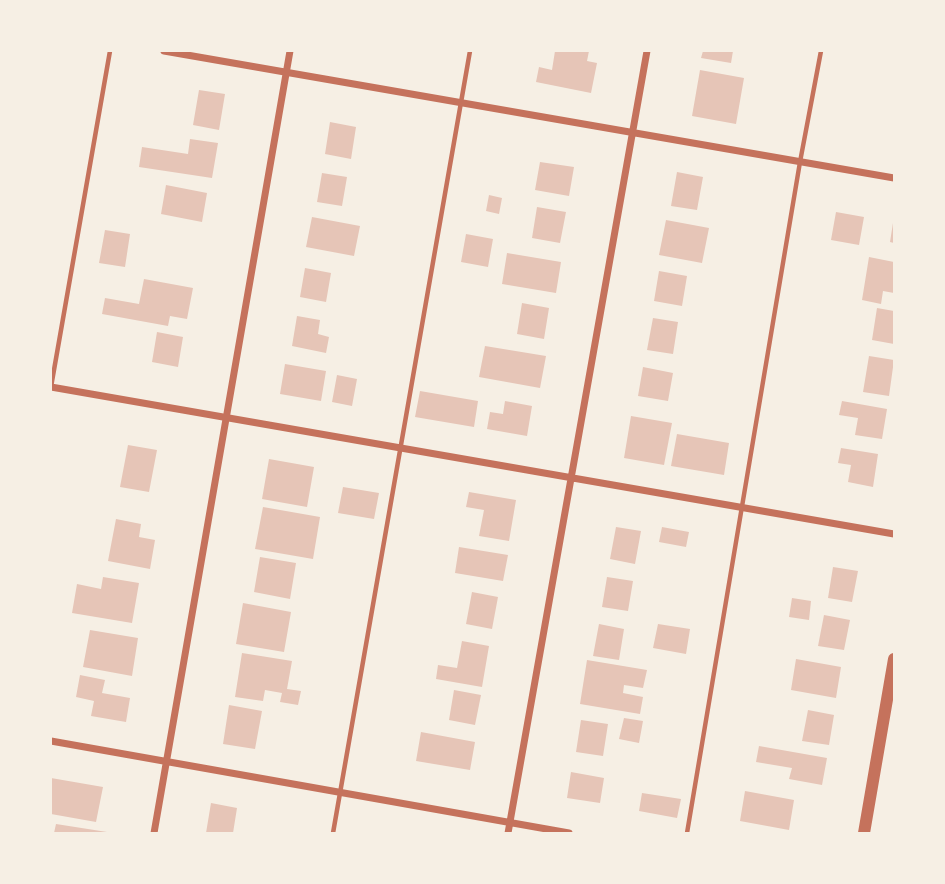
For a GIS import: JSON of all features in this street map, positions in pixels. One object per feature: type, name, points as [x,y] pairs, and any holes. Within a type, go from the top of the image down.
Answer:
[{"type":"street","points":[[164,51],[894,178]]},
{"type":"street","points":[[154,833],[290,51]]},
{"type":"street","points":[[508,833],[647,51]]},
{"type":"street","points":[[51,387],[894,534]]},
{"type":"street","points":[[864,833],[894,659]]},
{"type":"street","points":[[51,741],[569,833]]},
{"type":"lane","points":[[51,387],[110,51]]},
{"type":"lane","points":[[333,833],[470,51]]},
{"type":"lane","points":[[687,833],[821,51]]},
{"type":"building","points":[[555,51],[589,51],[587,61],[597,63],[591,93],[536,82],[539,67],[552,70]]},
{"type":"building","points":[[703,51],[733,51],[731,63],[701,58]]},
{"type":"building","points":[[700,70],[744,78],[736,124],[692,116]]},
{"type":"building","points":[[199,90],[225,94],[219,130],[193,125]]},
{"type":"building","points":[[330,122],[356,127],[351,159],[325,154]]},
{"type":"building","points":[[190,139],[218,143],[212,178],[139,167],[142,147],[188,154]]},
{"type":"building","points":[[540,162],[574,167],[569,196],[535,190]]},
{"type":"building","points":[[677,172],[703,177],[697,210],[671,206]]},
{"type":"building","points":[[322,173],[347,177],[342,206],[317,202]]},
{"type":"building","points":[[166,185],[207,193],[202,222],[161,214]]},
{"type":"building","points":[[489,195],[502,198],[499,214],[486,211]]},
{"type":"building","points":[[537,207],[566,212],[560,243],[532,238]]},
{"type":"building","points":[[836,212],[864,217],[859,245],[831,240]]},
{"type":"building","points":[[312,217],[360,226],[354,256],[306,247]]},
{"type":"building","points":[[666,220],[709,228],[702,263],[659,255]]},
{"type":"building","points":[[894,223],[894,243],[890,242]]},
{"type":"building","points":[[105,230],[130,234],[125,267],[99,263]]},
{"type":"building","points":[[466,234],[493,239],[488,267],[461,262]]},
{"type":"building","points":[[507,253],[561,262],[556,293],[502,284]]},
{"type":"building","points":[[869,257],[894,262],[894,293],[883,291],[881,304],[862,300]]},
{"type":"building","points":[[305,268],[331,273],[326,302],[300,297]]},
{"type":"building","points":[[659,271],[687,276],[682,306],[654,301]]},
{"type":"building","points":[[144,279],[193,288],[187,319],[170,316],[168,326],[102,314],[105,298],[139,304]]},
{"type":"building","points":[[522,303],[549,308],[544,339],[517,334]]},
{"type":"building","points":[[877,308],[894,311],[894,344],[872,340]]},
{"type":"building","points":[[297,316],[320,320],[318,334],[329,337],[326,353],[292,346]]},
{"type":"building","points":[[653,318],[678,322],[673,354],[647,350]]},
{"type":"building","points":[[157,332],[183,337],[178,367],[152,362]]},
{"type":"building","points":[[485,346],[546,356],[540,388],[479,377]]},
{"type":"building","points":[[869,356],[894,360],[889,396],[863,392]]},
{"type":"building","points":[[285,364],[326,371],[321,401],[280,394]]},
{"type":"building","points":[[643,367],[673,373],[668,401],[638,396]]},
{"type":"building","points":[[337,375],[357,379],[352,406],[332,402]]},
{"type":"building","points":[[420,391],[478,401],[474,427],[415,417]]},
{"type":"building","points":[[505,401],[532,406],[527,436],[487,429],[490,412],[503,414]]},
{"type":"building","points":[[842,401],[887,409],[882,439],[855,435],[858,418],[839,415]]},
{"type":"building","points":[[631,416],[672,423],[664,465],[624,458]]},
{"type":"building","points":[[677,434],[729,443],[724,475],[671,466]]},
{"type":"building","points":[[128,445],[157,450],[149,492],[120,487]]},
{"type":"building","points":[[841,448],[878,454],[873,487],[848,482],[851,465],[838,463]]},
{"type":"building","points":[[269,459],[314,467],[307,507],[262,499]]},
{"type":"building","points":[[343,487],[379,493],[374,519],[338,513]]},
{"type":"building","points":[[469,492],[516,500],[509,541],[479,536],[484,510],[466,507]]},
{"type":"building","points":[[263,507],[320,517],[313,559],[255,549]]},
{"type":"building","points":[[116,519],[141,524],[139,537],[155,540],[150,569],[108,561]]},
{"type":"building","points":[[616,527],[641,531],[635,564],[610,559]]},
{"type":"building","points":[[662,527],[689,532],[686,547],[659,542]]},
{"type":"building","points":[[459,547],[508,555],[503,581],[455,573]]},
{"type":"building","points":[[260,557],[296,563],[290,599],[254,592]]},
{"type":"building","points":[[833,567],[858,571],[852,602],[828,598]]},
{"type":"building","points":[[103,577],[139,583],[132,623],[72,613],[77,584],[101,589]]},
{"type":"building","points":[[607,577],[633,581],[628,611],[602,607]]},
{"type":"building","points":[[472,592],[498,597],[492,629],[466,624]]},
{"type":"building","points":[[792,598],[811,601],[809,620],[789,617]]},
{"type":"building","points":[[243,603],[291,612],[284,652],[236,644]]},
{"type":"building","points":[[824,615],[850,620],[844,650],[818,646]]},
{"type":"building","points":[[599,624],[624,629],[619,660],[593,656]]},
{"type":"building","points":[[658,624],[690,629],[686,654],[653,648]]},
{"type":"building","points":[[90,630],[138,638],[132,676],[83,667]]},
{"type":"building","points":[[462,641],[489,646],[482,687],[436,679],[438,665],[457,668]]},
{"type":"building","points":[[242,653],[292,661],[287,689],[301,691],[298,705],[280,702],[282,693],[265,690],[263,701],[235,697]]},
{"type":"building","points":[[796,659],[841,667],[836,698],[791,690]]},
{"type":"building","points":[[587,660],[647,670],[643,688],[624,685],[623,693],[643,697],[640,714],[580,704]]},
{"type":"building","points":[[80,675],[105,680],[102,693],[130,698],[126,722],[91,716],[94,701],[76,697]]},
{"type":"building","points":[[454,690],[481,695],[475,725],[449,720]]},
{"type":"building","points":[[229,705],[262,711],[255,749],[223,744]]},
{"type":"building","points":[[808,710],[834,715],[829,745],[802,741]]},
{"type":"building","points":[[624,718],[643,721],[639,743],[619,739]]},
{"type":"building","points":[[581,720],[608,724],[603,756],[576,752]]},
{"type":"building","points":[[421,732],[475,742],[470,770],[416,761]]},
{"type":"building","points":[[759,746],[827,758],[822,785],[789,779],[792,768],[756,762]]},
{"type":"building","points":[[571,772],[604,778],[600,803],[567,798]]},
{"type":"building","points":[[51,778],[103,787],[96,822],[51,814]]},
{"type":"building","points":[[745,791],[794,800],[789,830],[740,821]]},
{"type":"building","points":[[642,793],[681,799],[677,818],[639,811]]},
{"type":"building","points":[[211,803],[237,808],[233,833],[206,833]]},
{"type":"building","points":[[56,824],[107,832],[107,833],[54,833]]}]
